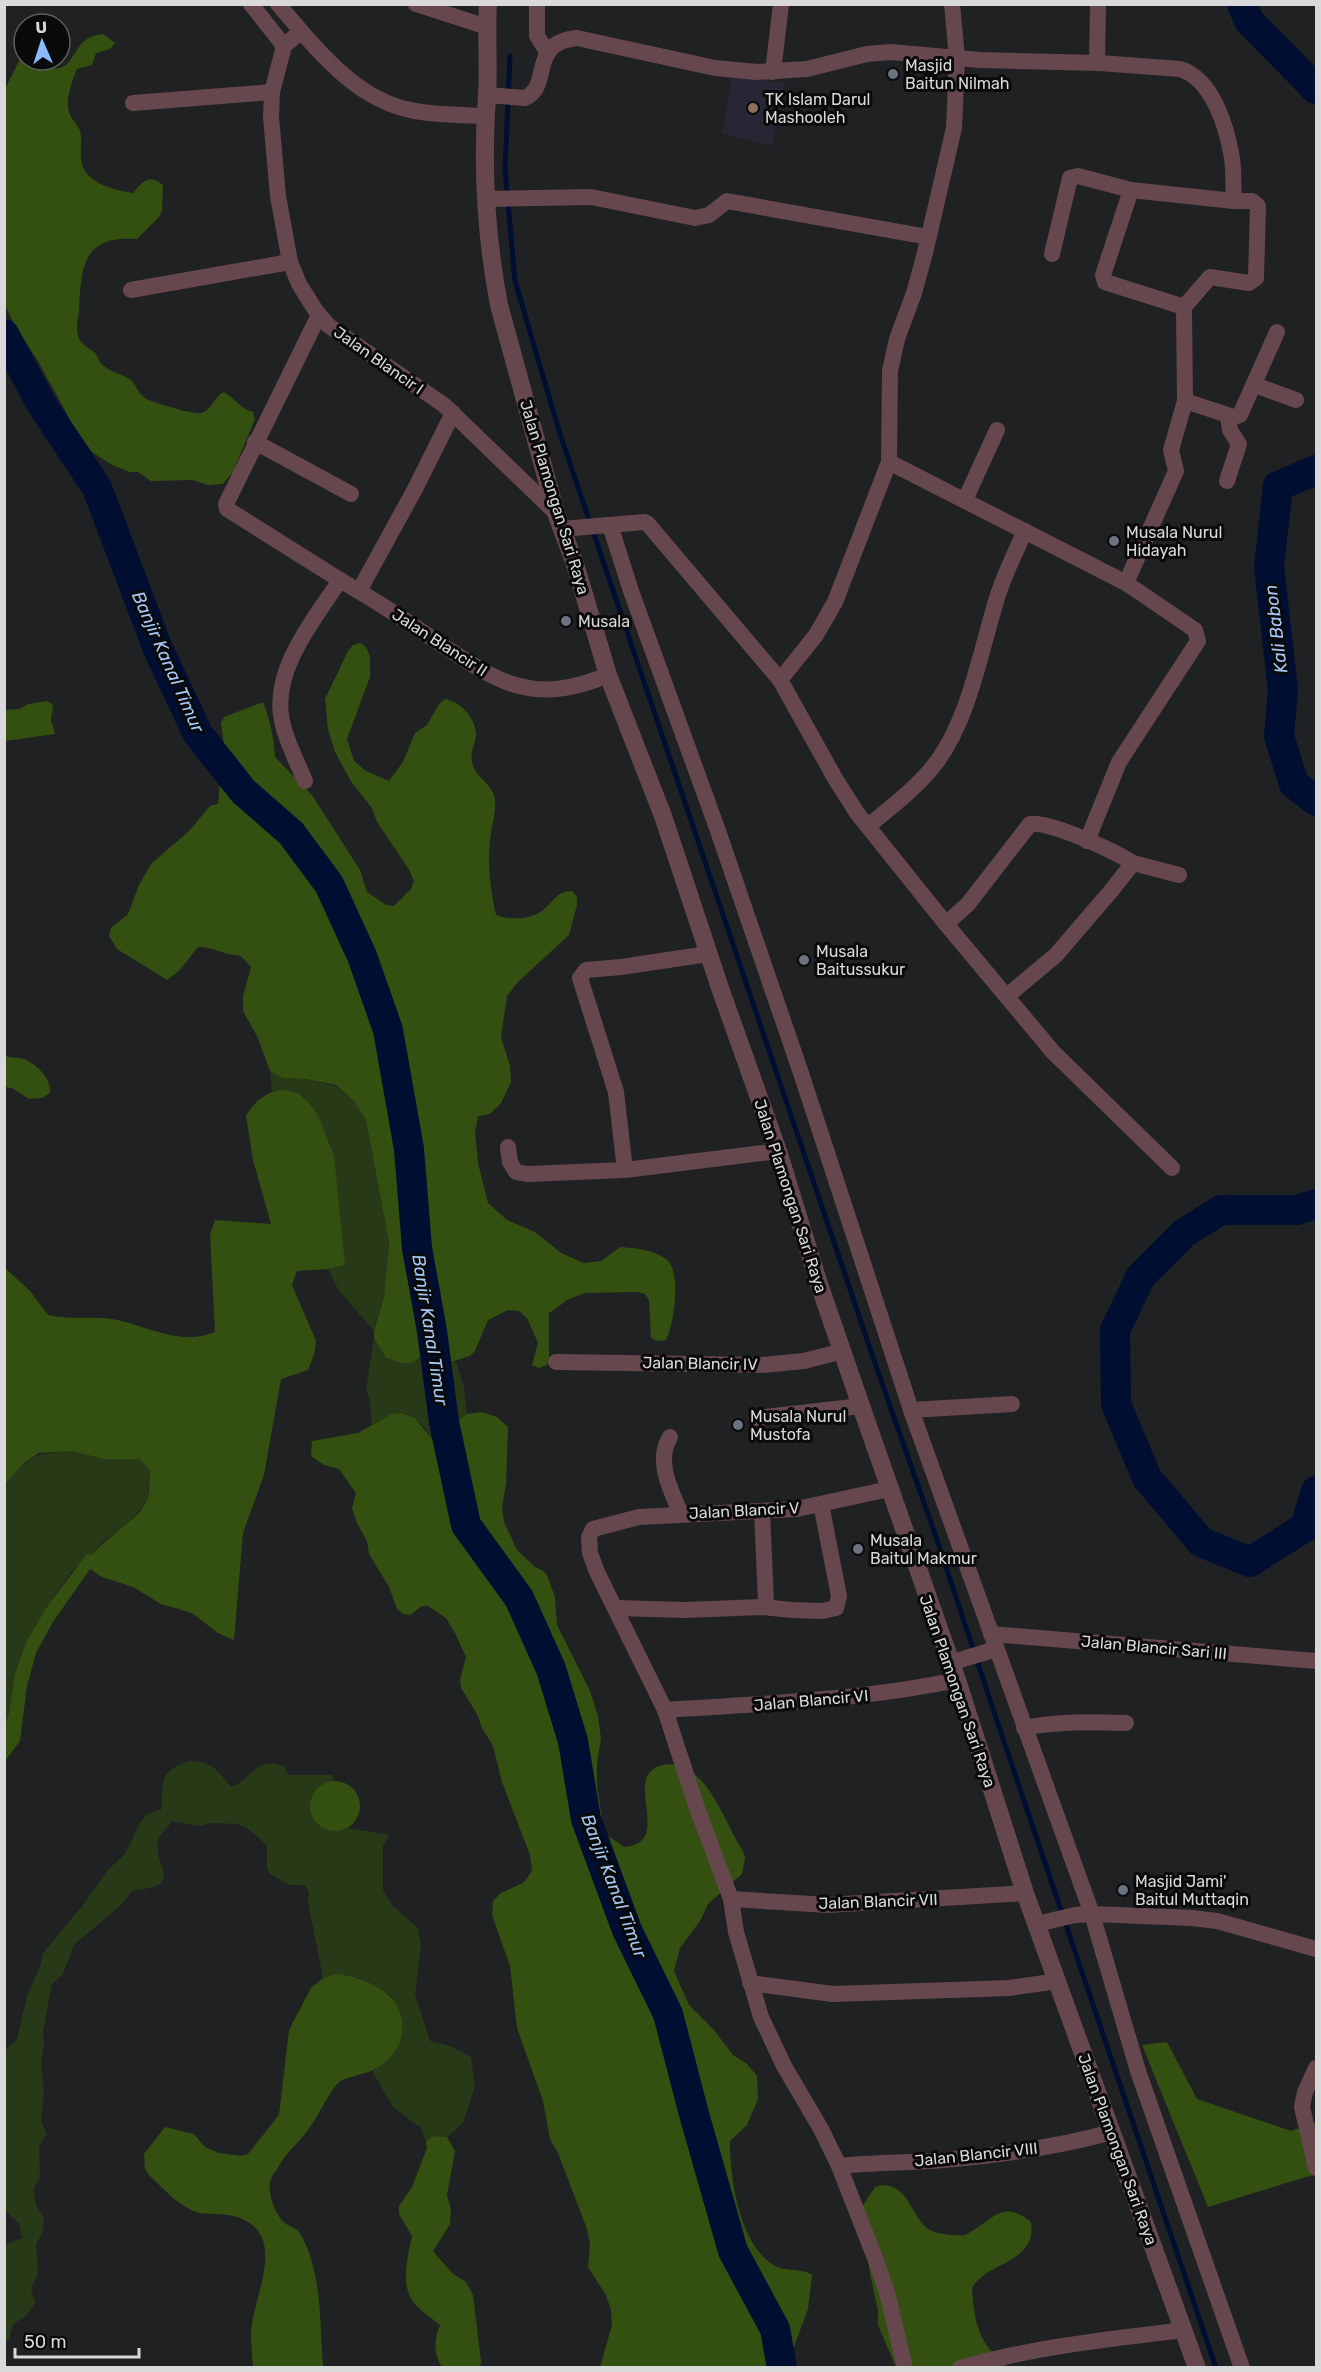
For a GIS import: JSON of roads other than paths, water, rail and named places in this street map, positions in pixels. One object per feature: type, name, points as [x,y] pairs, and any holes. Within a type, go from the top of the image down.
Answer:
[{"type":"street","points":[[251,4],[284,46],[300,32]]},
{"type":"street","points":[[278,4],[329,63],[383,101],[414,111],[485,116]]},
{"type":"street","points":[[416,4],[427,10],[487,27]]},
{"type":"street","name":"Jalan Plamongan Sari Raya","points":[[488,4],[487,27],[494,96],[485,116],[494,280],[499,305],[608,675],[663,816],[708,954],[778,1151],[889,1489],[956,1668],[1025,1893],[1042,1923],[1058,1981],[1197,2367]]},
{"type":"street","points":[[537,4],[537,36],[548,53]]},
{"type":"street","points":[[773,72],[781,4]]},
{"type":"street","points":[[780,680],[816,635],[830,612],[889,462],[890,371],[897,339],[914,293],[954,128],[957,58],[952,4]]},
{"type":"street","points":[[1097,63],[1098,4]]},
{"type":"street","points":[[494,96],[525,98],[533,93],[553,44],[564,39],[578,38],[716,68],[773,72],[807,69],[867,54],[891,52],[957,58],[1097,63],[1180,69],[1189,73],[1204,87],[1221,118],[1232,159],[1234,201]]},
{"type":"street","name":"Jalan Blancir I","points":[[284,46],[272,92],[271,117],[278,196],[290,262],[299,284],[319,315],[344,337],[444,405],[564,523]]},
{"type":"street","points":[[132,103],[272,92]]},
{"type":"street","points":[[1052,254],[1070,178],[1078,176],[1131,190],[1252,201],[1258,206],[1256,278],[1249,283],[1210,277],[1184,307],[1185,400],[1171,450],[1176,471],[1126,583]]},
{"type":"street","points":[[1131,190],[1103,279],[1105,282],[1184,307]]},
{"type":"street","points":[[491,199],[591,197],[695,218],[709,215],[727,201],[928,237]]},
{"type":"street","points":[[131,290],[290,262]]},
{"type":"street","points":[[319,315],[255,442],[351,494]]},
{"type":"street","points":[[1185,400],[1228,416],[1240,416],[1277,332]]},
{"type":"street","points":[[1255,384],[1296,400]]},
{"type":"street","points":[[359,591],[415,489],[453,413]]},
{"type":"street","points":[[1227,481],[1239,444],[1230,430],[1228,416]]},
{"type":"street","points":[[965,500],[997,430]]},
{"type":"street","name":"Jalan Blancir II","points":[[255,442],[226,504],[227,509],[377,601],[484,673],[505,683],[554,690],[586,684],[608,675]]},
{"type":"street","points":[[889,462],[1126,583],[1195,630],[1198,641],[1119,762],[1087,841]]},
{"type":"street","points":[[564,523],[609,525],[644,522],[648,524],[780,680],[836,780],[868,826],[946,924],[1053,1052],[1172,1168]]},
{"type":"street","points":[[609,525],[798,1062],[990,1645],[1024,1728],[1083,1915],[1242,2367]]},
{"type":"street","points":[[868,826],[915,786],[933,767],[946,746],[965,708],[998,595],[1025,531]]},
{"type":"street","points":[[305,781],[282,722],[280,694],[299,643],[340,580]]},
{"type":"street","points":[[946,924],[968,903],[1027,825],[1039,823],[1087,841],[1133,863],[1179,875]]},
{"type":"street","points":[[1007,996],[1056,955],[1112,891],[1133,863]]},
{"type":"street","points":[[625,1170],[616,1092],[580,978],[586,970],[621,968],[708,954]]},
{"type":"street","points":[[508,1147],[510,1162],[516,1172],[527,1174],[625,1170],[778,1151]]},
{"type":"street","name":"Jalan Blancir IV","points":[[556,1362],[763,1365],[804,1361],[843,1351]]},
{"type":"street","points":[[911,1410],[1012,1404]]},
{"type":"street","points":[[756,1418],[861,1406]]},
{"type":"street","points":[[670,1437],[665,1450],[664,1467],[681,1514]]},
{"type":"street","name":"Jalan Blancir V","points":[[616,1608],[597,1572],[588,1544],[590,1532],[598,1526],[639,1517],[762,1511],[821,1504],[889,1489]]},
{"type":"street","points":[[821,1504],[839,1596],[836,1608],[822,1611],[792,1611],[762,1607],[685,1610],[616,1608],[665,1710],[697,1808],[731,1899],[750,1983],[761,2017],[784,2066],[821,2129],[839,2166],[875,2258],[887,2292],[905,2367]]},
{"type":"street","points":[[762,1511],[766,1603],[762,1607]]},
{"type":"street","name":"Jalan Blancir Sari III","points":[[990,1645],[1317,1662]]},
{"type":"street","name":"Jalan Blancir VI","points":[[665,1710],[818,1701],[905,1691],[956,1668],[990,1645]]},
{"type":"street","points":[[1024,1728],[1053,1722],[1126,1723]]},
{"type":"street","name":"Jalan Blancir VII","points":[[731,1899],[828,1905],[1025,1893]]},
{"type":"street","points":[[1042,1923],[1083,1915],[1217,1921],[1317,1949]]},
{"type":"street","points":[[750,1983],[833,1994],[1009,1988],[1058,1981]]},
{"type":"street","points":[[1317,2068],[1305,2092],[1302,2107],[1317,2168]]},
{"type":"street","name":"Jalan Blancir VIII","points":[[839,2166],[874,2162],[944,2160],[1055,2146],[1112,2132]]},
{"type":"street","points":[[960,2367],[995,2357],[1073,2344],[1184,2330]]},
{"type":"waterway","name":"Kali Babon","points":[[1242,4],[1249,21],[1316,89]]},
{"type":"waterway","points":[[510,56],[505,170],[515,281],[560,434],[1216,2368]]},
{"type":"waterway","name":"Banjir Kanal Timur","points":[[4,334],[42,405],[97,488],[158,649],[198,734],[243,791],[291,833],[329,884],[362,956],[388,1030],[409,1149],[417,1248],[432,1331],[444,1422],[466,1525],[519,1598],[551,1669],[573,1741],[586,1819],[627,1930],[668,2014],[733,2251],[775,2329],[782,2368]]},
{"type":"waterway","name":"Kali Babon","points":[[1316,470],[1278,486],[1269,567],[1283,690],[1279,736],[1294,784],[1316,801]]},
{"type":"waterway","name":"Kali Babon","points":[[1316,1204],[1297,1210],[1221,1210],[1184,1233],[1141,1276],[1115,1330],[1116,1404],[1147,1478],[1201,1542],[1250,1562],[1305,1527],[1316,1491]]},
{"type":"place","name":"Masjid Baitun Nilmah","points":[[893,74]]},
{"type":"place","name":"TK Islam Darul Mashooleh","points":[[753,108]]},
{"type":"place","name":"Musala Nurul Hidayah","points":[[1114,541]]},
{"type":"place","name":"Musala","points":[[566,621]]},
{"type":"place","name":"Musala Baitussukur","points":[[804,960]]},
{"type":"place","name":"Musala Nurul Mustofa","points":[[738,1425]]},
{"type":"place","name":"Musala Baitul Makmur","points":[[858,1549]]},
{"type":"place","name":"Masjid Jami' Baitul Muttaqin","points":[[1123,1890]]}]
